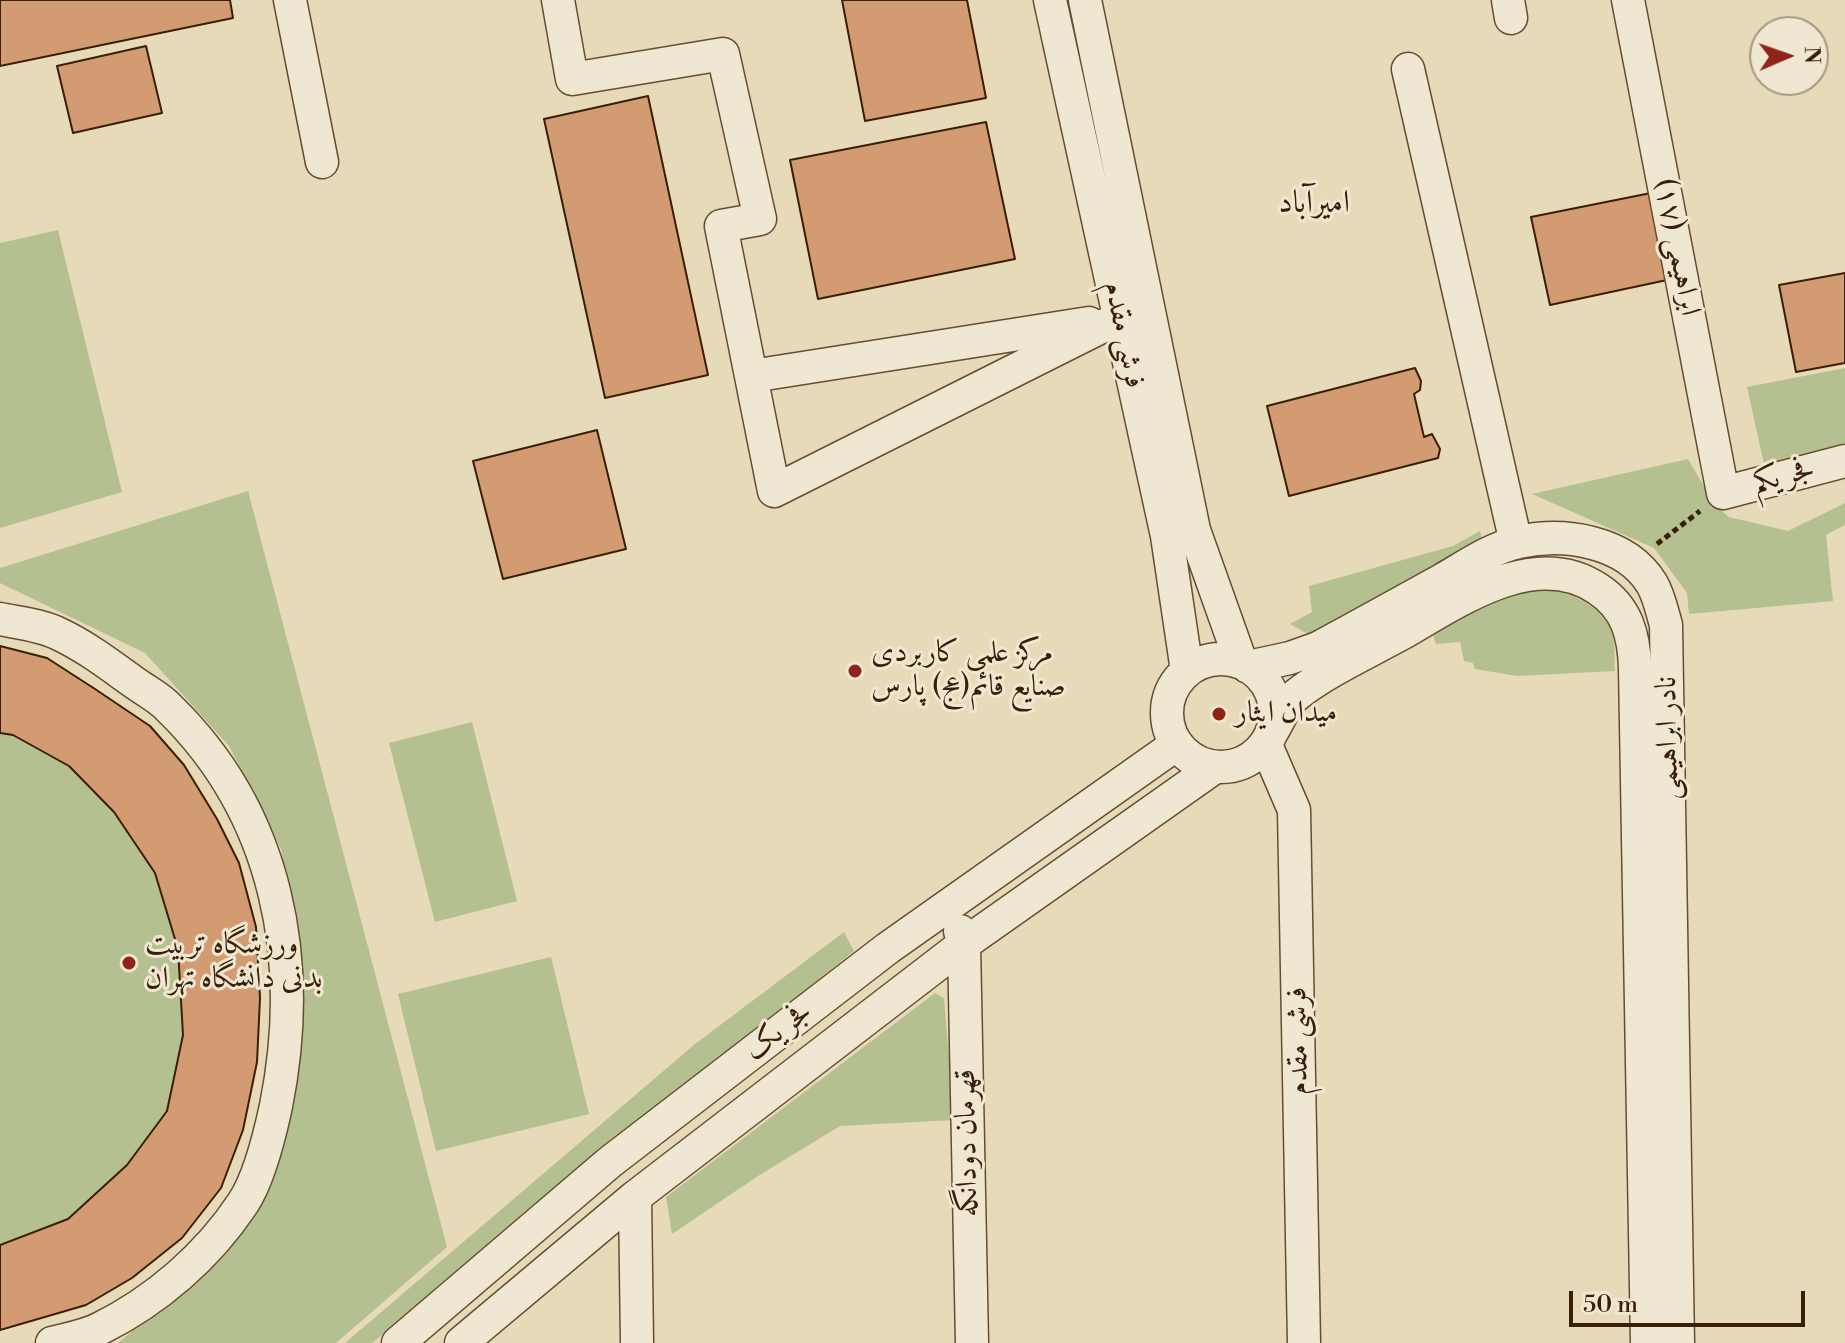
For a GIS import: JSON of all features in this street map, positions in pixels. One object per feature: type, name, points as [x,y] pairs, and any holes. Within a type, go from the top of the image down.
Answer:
[{"type":"street","points":[[290,0],[322,162]]},
{"type":"street","points":[[558,0],[572,79],[723,54],[760,219],[721,226],[774,491],[1119,318]]},
{"type":"street","name":"فرشی مقدم","points":[[1050,0],[1167,536],[1187,671]]},
{"type":"street","name":"فرشی مقدم","points":[[1085,0],[1194,530],[1244,664]]},
{"type":"street","name":"ابراهیمی (۱۷)","points":[[1628,0],[1723,493]]},
{"type":"street","points":[[1408,69],[1516,543]]},
{"type":"street","points":[[752,376],[1119,318]]},
{"type":"street","name":"فجر یکم","points":[[1723,493],[1845,461]]},
{"type":"street","points":[[1244,664],[1267,683],[1274,698],[1275,715],[1269,738],[1244,763],[1231,767],[1215,767],[1191,758],[1177,744],[1168,723],[1168,709],[1177,682],[1187,671],[1213,659],[1244,664],[1290,658],[1318,648],[1484,556],[1516,543],[1544,538],[1571,538],[1604,547],[1634,562]]},
{"type":"street","name":"نادر ابراهیمی","points":[[1634,562],[1652,584],[1666,625],[1678,1343]]},
{"type":"street","name":"نادر ابراهیمی","points":[[1269,738],[1293,697],[1473,592],[1525,576],[1553,572],[1583,578],[1606,594],[1626,616],[1634,641],[1635,668],[1647,1343]]},
{"type":"street","points":[[0,619],[57,633],[168,706],[206,749],[241,806],[264,853],[283,923],[287,998],[284,1065],[269,1137],[245,1201],[201,1257],[147,1300],[97,1331],[52,1343]]},
{"type":"street","name":"فرشی مقدم","points":[[1269,738],[1294,810],[1304,1343]]},
{"type":"street","name":"فجر یک","points":[[398,1343],[610,1162],[952,901],[1177,744]]},
{"type":"street","name":"فجر یک","points":[[461,1343],[635,1197],[964,944],[1215,767]]},
{"type":"street","name":"قهرمان دودانگه","points":[[952,901],[964,944],[972,1343]]},
{"type":"street","points":[[610,1162],[635,1197],[637,1343]]},
{"type":"path","points":[[1634,562],[1723,493]]},
{"type":"green space","points":[[58,230],[122,492],[0,528],[0,243]]},
{"type":"green space","points":[[1845,368],[1845,443],[1764,464],[1747,387]]},
{"type":"green space","points":[[1688,459],[1715,505],[1729,517],[1788,531],[1845,503],[1845,525],[1826,535],[1833,601],[1689,614],[1687,593],[1654,548],[1532,494]]},
{"type":"green space","points":[[248,491],[447,1247],[336,1343],[118,1343],[222,1255],[300,962],[281,849],[229,746],[145,653],[0,583],[0,568]]},
{"type":"green space","points":[[1480,531],[1483,542],[1313,637],[1290,624],[1312,612],[1309,586],[1453,546]]},
{"type":"green space","points":[[1538,588],[1581,600],[1599,613],[1612,632],[1615,671],[1517,676],[1475,669],[1473,663],[1464,661],[1460,642],[1436,644],[1432,632],[1450,613]]},
{"type":"green space","name":"ورزشگاه تربیت بدنی دانشگاه تهران","points":[[0,646],[47,658],[95,688],[150,726],[184,765],[239,863],[256,927],[260,998],[257,1062],[243,1130],[221,1188],[182,1238],[132,1278],[86,1305],[0,1330]]},
{"type":"green space","points":[[472,722],[517,901],[435,922],[389,743]]},
{"type":"green space","points":[[844,932],[854,951],[372,1343],[345,1343],[695,1044]]},
{"type":"green space","points":[[551,957],[589,1114],[436,1151],[398,994]]},
{"type":"green space","points":[[935,993],[944,998],[954,1120],[840,1126],[672,1234],[666,1197]]},
{"type":"building","points":[[0,0],[230,0],[233,18],[0,66]]},
{"type":"building","points":[[842,0],[967,0],[986,98],[865,121]]},
{"type":"building","points":[[146,46],[162,113],[73,133],[57,66]]},
{"type":"building","points":[[648,96],[708,375],[605,398],[544,119]]},
{"type":"building","points":[[986,122],[1015,259],[818,299],[790,160]]},
{"type":"building","points":[[1651,193],[1667,280],[1550,305],[1531,217]]},
{"type":"building","points":[[1845,273],[1845,363],[1796,372],[1779,285]]},
{"type":"building","points":[[1415,368],[1421,381],[1420,390],[1414,394],[1424,437],[1432,434],[1440,449],[1438,458],[1289,496],[1267,406]]},
{"type":"building","points":[[597,430],[626,549],[503,579],[473,461]]},
{"type":"building","points":[[0,646],[47,658],[95,689],[150,726],[184,765],[239,863],[256,927],[260,998],[257,1062],[243,1130],[221,1188],[182,1238],[132,1278],[86,1305],[0,1330],[0,1245],[68,1219],[127,1165],[167,1111],[183,1035],[178,949],[155,873],[114,812],[69,766],[13,735],[0,733]]},
{"type":"place","name":"مرکز علمی کاربردی صنایع قائم(عج) پارس","points":[[855,671]]},
{"type":"place","name":"میدان ایثار","points":[[1219,714]]},
{"type":"place","name":"ورزشگاه تربیت بدنی دانشگاه تهران","points":[[129,963]]},
{"type":"district","name":"امیرآباد","points":[[1314,204]]}]
